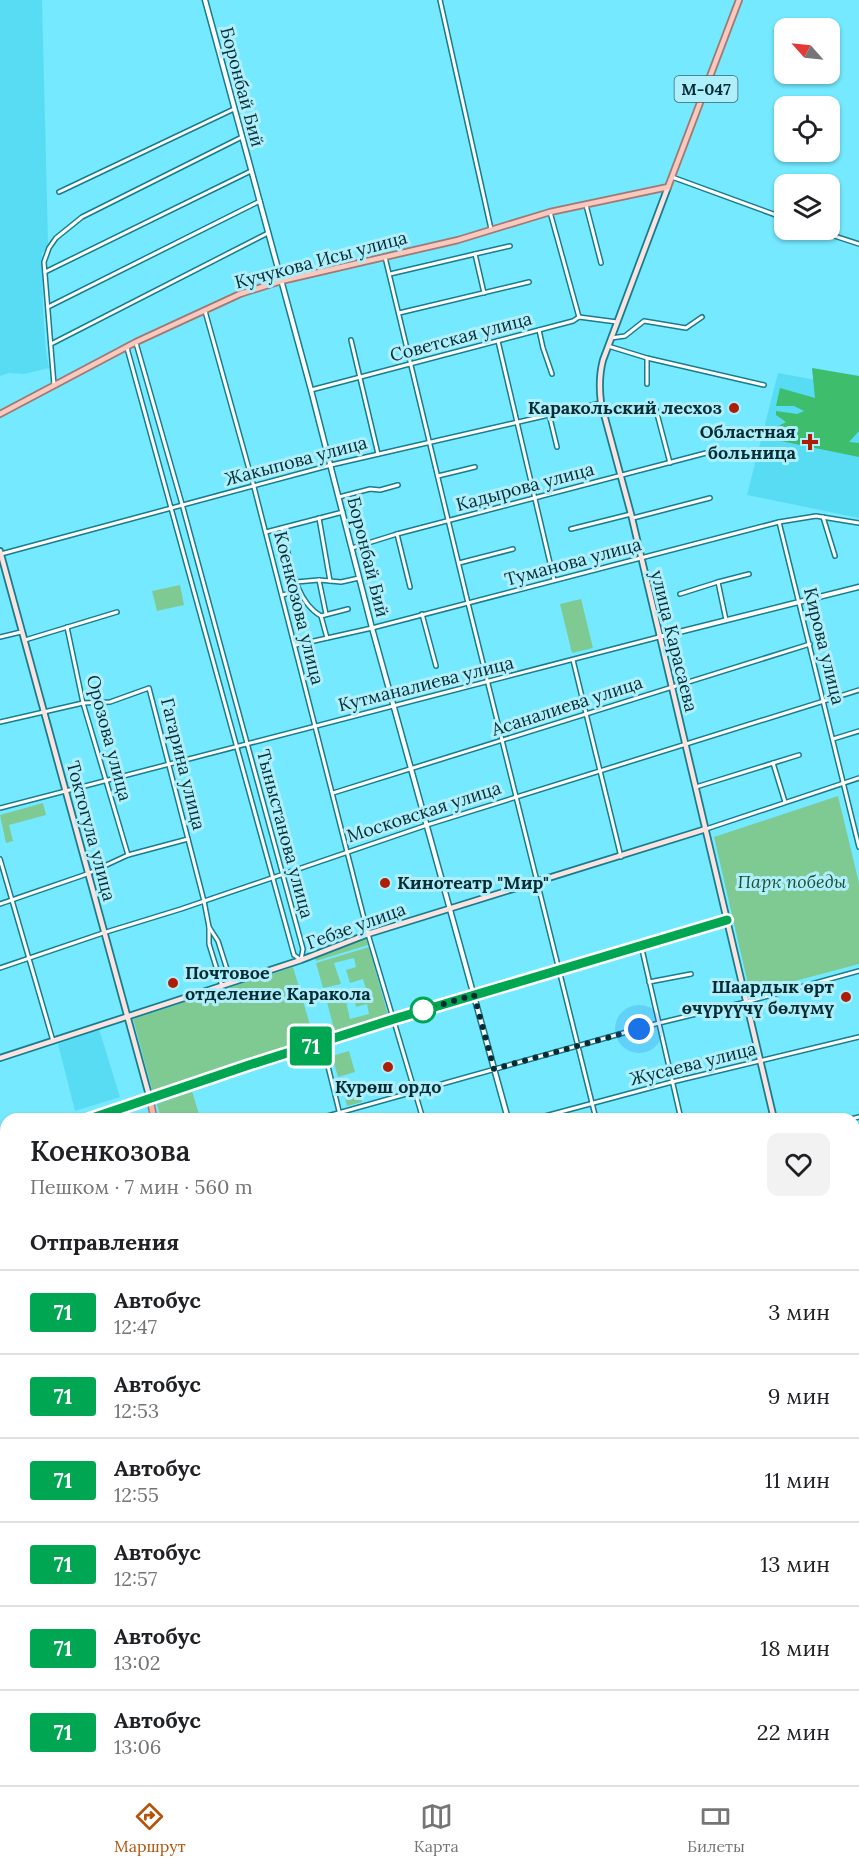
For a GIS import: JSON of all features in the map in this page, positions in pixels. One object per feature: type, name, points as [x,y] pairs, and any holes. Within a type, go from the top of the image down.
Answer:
[{"type":"highway","points":[[107,1113],[150,1099]]},
{"type":"highway","name":"Токтогула улица","points":[[150,1099],[153,1113]]},
{"type":"main road","name":"М-047","points":[[672,177],[739,0]]},
{"type":"main road","name":"улица Карасаева","points":[[672,177],[598,378],[601,403],[631,516],[772,1113]]},
{"type":"main road","name":"Кучукова Исы улица","points":[[0,414],[136,342],[229,298],[281,281],[491,231],[550,212],[668,187]]},
{"type":"main road","name":"Токтогула улица","points":[[0,553],[150,1099]]},
{"type":"main road","name":"Гебзе улица","points":[[0,1058],[301,960],[368,934],[706,829]]},
{"type":"main road","points":[[150,1099],[394,1019],[727,920]]},
{"type":"street","name":"Боронбай Бий","points":[[205,0],[331,465],[372,628],[506,1113]]},
{"type":"street","points":[[440,0],[491,231]]},
{"type":"street","points":[[59,192],[234,110]]},
{"type":"street","points":[[54,385],[44,262],[56,238],[82,217],[242,137]]},
{"type":"street","points":[[45,272],[251,171]]},
{"type":"street","points":[[672,177],[774,214]]},
{"type":"street","points":[[48,308],[260,201]]},
{"type":"street","points":[[586,205],[601,263]]},
{"type":"street","points":[[550,212],[579,317]]},
{"type":"street","points":[[50,344],[268,233]]},
{"type":"street","points":[[840,238],[859,244]]},
{"type":"street","points":[[389,274],[510,246]]},
{"type":"street","points":[[475,254],[484,293]]},
{"type":"street","points":[[385,257],[594,1113]]},
{"type":"street","points":[[399,313],[529,282]]},
{"type":"street","name":"Коенкозова улица","points":[[205,311],[296,645],[368,934],[421,1113]]},
{"type":"street","name":"Советская улица","points":[[311,390],[539,330],[579,317],[617,322]]},
{"type":"street","points":[[611,338],[625,336],[644,321],[686,328],[702,317]]},
{"type":"street","points":[[539,330],[552,374]]},
{"type":"street","points":[[351,340],[378,454]]},
{"type":"street","points":[[498,341],[554,580]]},
{"type":"street","name":"Тыныстанова улица","points":[[127,348],[294,955],[301,960],[303,949],[136,342]]},
{"type":"street","points":[[608,346],[647,358],[764,385]]},
{"type":"street","points":[[647,358],[647,384]]},
{"type":"street","name":"Жакыпова улица","points":[[0,553],[331,465],[601,403]]},
{"type":"street","points":[[655,406],[670,463]]},
{"type":"street","points":[[549,414],[557,447]]},
{"type":"street","name":"Кадырова улица","points":[[352,548],[397,534],[706,453]]},
{"type":"street","points":[[438,476],[475,467]]},
{"type":"street","points":[[339,497],[398,485]]},
{"type":"street","points":[[571,529],[710,498]]},
{"type":"street","points":[[266,532],[343,512]]},
{"type":"street","name":"Туманова улица","points":[[296,645],[372,628],[779,522],[812,516],[859,522]]},
{"type":"street","points":[[823,517],[835,556]]},
{"type":"street","points":[[319,518],[330,581]]},
{"type":"street","name":"Кирова улица","points":[[779,522],[857,830],[859,847]]},
{"type":"street","points":[[282,528],[298,590],[310,607],[321,616],[327,638]]},
{"type":"street","points":[[397,534],[410,587]]},
{"type":"street","points":[[459,563],[513,549]]},
{"type":"street","points":[[680,594],[749,574]]},
{"type":"street","points":[[296,582],[319,580],[341,582],[359,578]]},
{"type":"street","points":[[319,580],[326,614]]},
{"type":"street","points":[[718,582],[726,621]]},
{"type":"street","name":"Кутманалиева улица","points":[[0,808],[64,790],[169,766],[394,704],[859,587]]},
{"type":"street","points":[[283,596],[298,590]]},
{"type":"street","points":[[321,616],[348,609]]},
{"type":"street","points":[[25,640],[117,612]]},
{"type":"street","points":[[422,614],[436,666]]},
{"type":"street","name":"Орозова улица","points":[[67,627],[83,703],[128,855]]},
{"type":"street","points":[[0,637],[22,631]]},
{"type":"street","name":"Асаналиева улица","points":[[333,793],[810,644]]},
{"type":"street","points":[[573,660],[621,857]]},
{"type":"street","name":"Гагарина улица","points":[[0,723],[83,703],[110,702],[149,688],[204,901],[209,927],[209,944],[222,986]]},
{"type":"street","name":"Московская улица","points":[[0,968],[282,875],[348,850],[859,690]]},
{"type":"street","points":[[833,739],[859,731]]},
{"type":"street","points":[[696,787],[798,755]]},
{"type":"street","points":[[774,763],[785,802]]},
{"type":"street","name":"Гебзе улица","points":[[706,829],[859,778]]},
{"type":"street","points":[[0,904],[87,874],[128,855],[188,839]]},
{"type":"street","points":[[0,858],[53,1041]]},
{"type":"street","name":"Гагарина улица","points":[[209,927],[218,941],[231,983]]},
{"type":"street","points":[[641,945],[680,1113]]},
{"type":"street","points":[[322,1042],[340,1113],[659,1023],[746,1002],[859,970]]},
{"type":"street","points":[[649,982],[691,974]]},
{"type":"street","name":"Жусаева улица","points":[[557,1113],[759,1060],[859,1037]]},
{"type":"shaded area","points":[[0,0],[42,0],[48,243],[47,249],[42,253],[43,311],[49,368],[24,374],[9,373],[0,376]]},
{"type":"shaded area","name":"Областная больница","points":[[778,373],[859,388],[859,518],[747,495]]},
{"type":"shaded area","points":[[99,1029],[120,1097],[75,1111],[58,1044]]},
{"type":"green space","points":[[812,368],[859,376],[859,431],[849,442],[859,443],[859,457],[771,439],[775,428],[786,422],[776,415],[776,411],[797,414],[804,411],[794,406],[776,406],[780,388],[815,398]]},
{"type":"green space","points":[[180,585],[184,605],[157,611],[152,591]]},
{"type":"green space","points":[[581,599],[593,648],[572,653],[560,604]]},
{"type":"green space","name":"Парк победы","points":[[838,796],[859,883],[859,964],[750,993],[714,837]]},
{"type":"green space","points":[[43,803],[46,815],[9,825],[13,841],[6,843],[0,815]]},
{"type":"green space","points":[[366,938],[368,945],[316,961],[315,958]]},
{"type":"green space","points":[[369,947],[388,1015],[328,1033],[334,1029],[327,1002],[345,997],[350,1019],[369,1014],[367,1004],[356,1007],[353,993],[366,989],[363,979],[350,983],[346,970],[356,967],[354,958],[334,963],[341,984],[323,988],[316,963]]},
{"type":"green space","points":[[293,967],[315,1042],[153,1093],[133,1019]]},
{"type":"green space","points":[[349,1051],[355,1072],[338,1077],[332,1056]]},
{"type":"green space","points":[[357,1081],[362,1102],[347,1106],[342,1086]]},
{"type":"green space","points":[[192,1091],[199,1113],[159,1113],[157,1104]]},
{"type":"bus line","name":"71","points":[[107,1113],[394,1019],[727,920]]},
{"type":"place","name":"Каракольский лесхоз","points":[[734,408]]},
{"type":"place","name":"Областная больница","points":[[810,442]]},
{"type":"place","name":"Кинотеатр \"Мир\"","points":[[385,883]]},
{"type":"place","name":"Почтовое отделение Каракола","points":[[173,983]]},
{"type":"place","name":"Шаардык өрт өчүрүүчү бөлүмү","points":[[846,997]]},
{"type":"place","name":"Курөш ордо","points":[[388,1067]]},
{"type":"route","points":[[423,1010],[474,995],[494,1069],[639,1029]]}]
